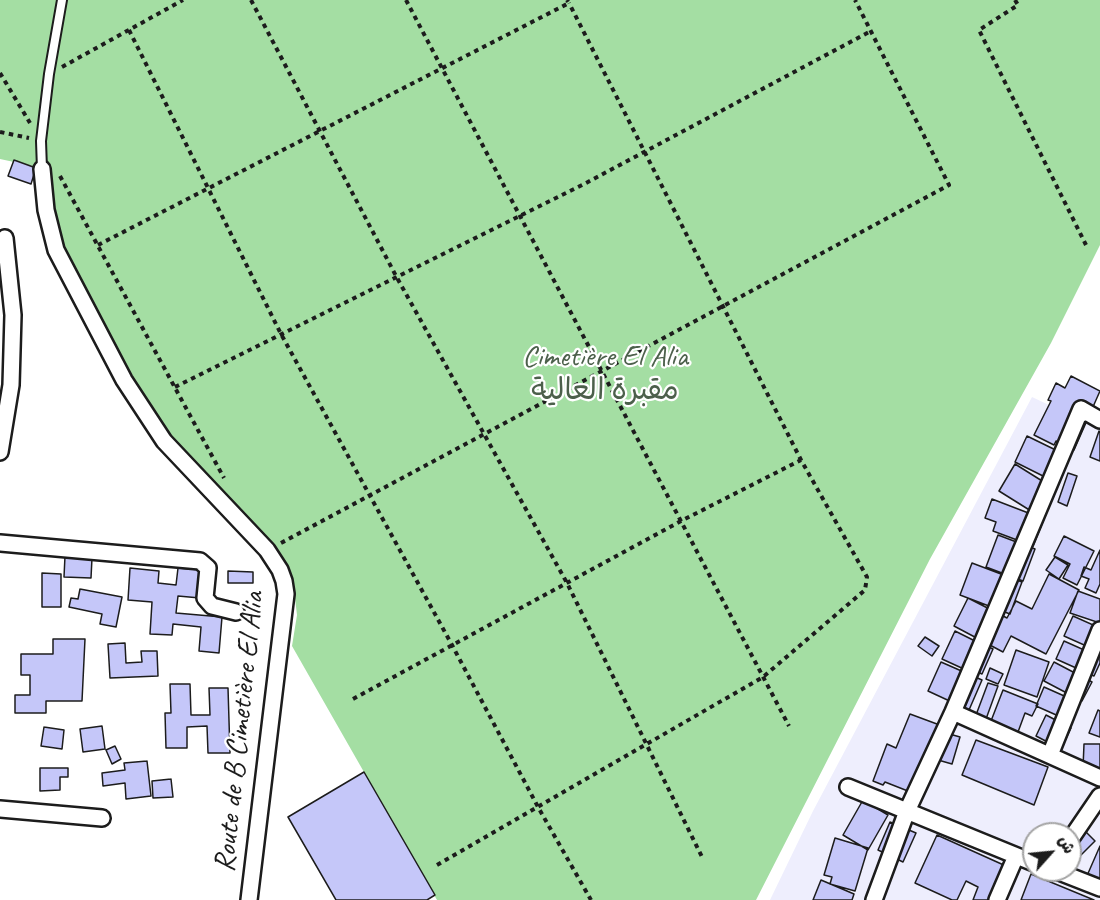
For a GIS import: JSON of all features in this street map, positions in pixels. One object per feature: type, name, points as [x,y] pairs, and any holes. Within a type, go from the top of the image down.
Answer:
[{"type":"street","name":"Route de B Cimetière El Alia","points":[[42,169],[46,210],[56,250],[124,380],[164,441],[267,550],[280,570],[286,594],[249,900]]},
{"type":"street","points":[[0,452],[11,386],[13,315],[5,238]]},
{"type":"street","points":[[874,900],[907,812],[953,712],[1082,412],[1100,420]]},
{"type":"street","points":[[0,543],[200,561],[208,568],[205,598],[212,606],[236,612]]},
{"type":"street","points":[[1050,756],[1100,630]]},
{"type":"street","points":[[953,712],[1100,778]]},
{"type":"street","points":[[848,786],[1022,858]]},
{"type":"street","points":[[1082,822],[1100,796]]},
{"type":"street","points":[[0,810],[102,818]]},
{"type":"street","points":[[997,900],[1016,856]]},
{"type":"street","points":[[1082,881],[1100,888]]},
{"type":"lane","name":"Route de B Cimetière El Alia","points":[[42,169],[41,141],[48,74],[62,0]]},
{"type":"path","points":[[48,74],[183,0]]},
{"type":"path","points":[[250,0],[396,276],[567,583],[702,857]]},
{"type":"path","points":[[406,0],[789,726]]},
{"type":"path","points":[[267,550],[949,185],[855,0]]},
{"type":"path","points":[[1015,0],[1018,5],[979,30],[1086,245]]},
{"type":"path","points":[[98,245],[568,2],[801,460],[867,577],[865,590],[763,676],[437,865]]},
{"type":"path","points":[[129,30],[281,334],[538,807],[591,900]]},
{"type":"path","points":[[175,387],[519,214],[586,183],[871,31]]},
{"type":"path","points":[[0,73],[41,141]]},
{"type":"path","points":[[0,132],[41,141]]},
{"type":"path","points":[[58,172],[225,480]]},
{"type":"path","points":[[352,699],[681,521],[801,460]]},
{"type":"shaded area","points":[[1032,397],[1100,429],[1100,900],[770,900],[813,811]]},
{"type":"green space","name":"Cimetière El Alia مقبرة العالية","points":[[0,0],[1100,0],[1100,245],[1051,343],[930,559],[756,900],[437,900],[292,646],[297,615],[294,590],[286,569],[153,423],[74,271],[59,235],[42,168],[0,159]]},
{"type":"building","points":[[14,160],[36,168],[31,184],[8,176]]},
{"type":"building","points":[[1071,376],[1100,391],[1074,450],[1056,441],[1054,445],[1034,435],[1051,401],[1048,400],[1056,383],[1065,388]]},
{"type":"building","points":[[1100,432],[1100,461],[1090,457]]},
{"type":"building","points":[[1027,436],[1070,457],[1057,483],[1015,462]]},
{"type":"building","points":[[1015,464],[1055,489],[1039,516],[999,491]]},
{"type":"building","points":[[1068,473],[1077,476],[1067,506],[1058,502]]},
{"type":"building","points":[[992,499],[1044,519],[1033,546],[993,531],[996,522],[985,518]]},
{"type":"building","points":[[998,535],[1035,549],[1023,581],[986,567]]},
{"type":"building","points":[[1064,536],[1094,551],[1077,585],[1063,578],[1070,564],[1054,556]]},
{"type":"building","points":[[1100,550],[1100,584],[1096,593],[1085,588],[1089,579],[1081,576],[1084,567],[1091,570]]},
{"type":"building","points":[[65,556],[92,558],[91,578],[64,577]]},
{"type":"building","points":[[1055,557],[1068,565],[1059,579],[1046,570]]},
{"type":"building","points":[[972,563],[1022,582],[1010,614],[960,595]]},
{"type":"building","points":[[130,568],[159,571],[158,583],[176,585],[178,568],[202,570],[200,598],[178,596],[176,613],[222,617],[219,653],[199,651],[201,627],[173,624],[172,635],[150,634],[152,602],[128,600]]},
{"type":"building","points":[[228,571],[253,572],[253,583],[228,583]]},
{"type":"building","points":[[42,573],[61,574],[61,607],[42,607]]},
{"type":"building","points":[[1049,574],[1079,590],[1046,654],[1011,636],[1003,652],[954,626],[968,598],[1007,618],[1016,601],[1032,609]]},
{"type":"building","points":[[80,589],[122,597],[116,627],[100,624],[102,614],[69,607],[71,598],[78,599]]},
{"type":"building","points":[[1078,591],[1100,599],[1100,623],[1070,613]]},
{"type":"building","points":[[1073,616],[1100,628],[1100,652],[1064,636]]},
{"type":"building","points":[[955,631],[979,643],[966,670],[942,659]]},
{"type":"building","points":[[925,637],[939,646],[932,656],[918,646]]},
{"type":"building","points":[[53,639],[85,639],[82,701],[46,701],[46,713],[15,713],[15,695],[30,695],[30,675],[21,675],[21,654],[53,654]]},
{"type":"building","points":[[1064,641],[1100,657],[1100,663],[1094,676],[1056,659]]},
{"type":"building","points":[[125,643],[126,663],[142,662],[141,651],[157,651],[158,676],[110,678],[108,644]]},
{"type":"building","points":[[980,643],[993,649],[982,674],[969,668]]},
{"type":"building","points":[[1016,650],[1049,662],[1037,697],[1004,685]]},
{"type":"building","points":[[941,662],[982,680],[969,710],[928,691]]},
{"type":"building","points":[[1054,662],[1092,682],[1082,701],[1044,681]]},
{"type":"building","points":[[990,668],[1003,674],[998,684],[986,679]]},
{"type":"building","points":[[988,683],[998,686],[986,719],[976,715]]},
{"type":"building","points":[[170,684],[190,684],[191,715],[210,715],[209,688],[228,688],[230,753],[208,753],[207,726],[187,727],[187,748],[166,748],[165,713],[171,713]]},
{"type":"building","points":[[1044,687],[1080,703],[1072,722],[1036,706]]},
{"type":"building","points":[[1003,690],[1038,704],[1032,716],[1025,713],[1018,732],[991,721]]},
{"type":"building","points":[[1098,710],[1100,711],[1100,737],[1089,733]]},
{"type":"building","points":[[910,714],[945,727],[918,795],[885,782],[883,785],[873,781],[887,744],[896,748]]},
{"type":"building","points":[[1046,715],[1071,728],[1061,749],[1036,736]]},
{"type":"building","points":[[102,726],[105,749],[83,752],[80,729]]},
{"type":"building","points":[[44,727],[64,730],[62,749],[41,746]]},
{"type":"building","points":[[946,733],[960,737],[952,764],[938,760]]},
{"type":"building","points":[[976,740],[1048,767],[1034,805],[962,775]]},
{"type":"building","points":[[1084,744],[1100,744],[1100,769],[1083,768]]},
{"type":"building","points":[[115,746],[121,759],[112,764],[106,750]]},
{"type":"building","points":[[147,761],[151,796],[126,799],[125,783],[103,786],[102,773],[125,770],[124,763]]},
{"type":"building","points":[[40,768],[68,768],[68,777],[60,777],[60,790],[40,791]]},
{"type":"building","points":[[364,772],[435,895],[427,900],[336,900],[288,817]]},
{"type":"building","points":[[171,779],[173,797],[153,798],[152,781]]},
{"type":"building","points":[[863,800],[888,815],[868,850],[843,835]]},
{"type":"building","points":[[890,822],[916,833],[903,862],[878,850]]},
{"type":"building","points":[[1082,828],[1095,841],[1082,854]]},
{"type":"building","points":[[937,835],[1017,871],[1004,900],[973,900],[978,887],[966,881],[957,900],[952,900],[915,883]]},
{"type":"building","points":[[835,838],[868,848],[855,891],[830,884],[832,877],[824,875]]},
{"type":"building","points":[[1100,846],[1100,885],[1086,878]]},
{"type":"building","points":[[821,880],[854,894],[852,900],[813,900]]},
{"type":"building","points":[[1028,882],[1050,882],[1094,900],[1021,900]]}]
